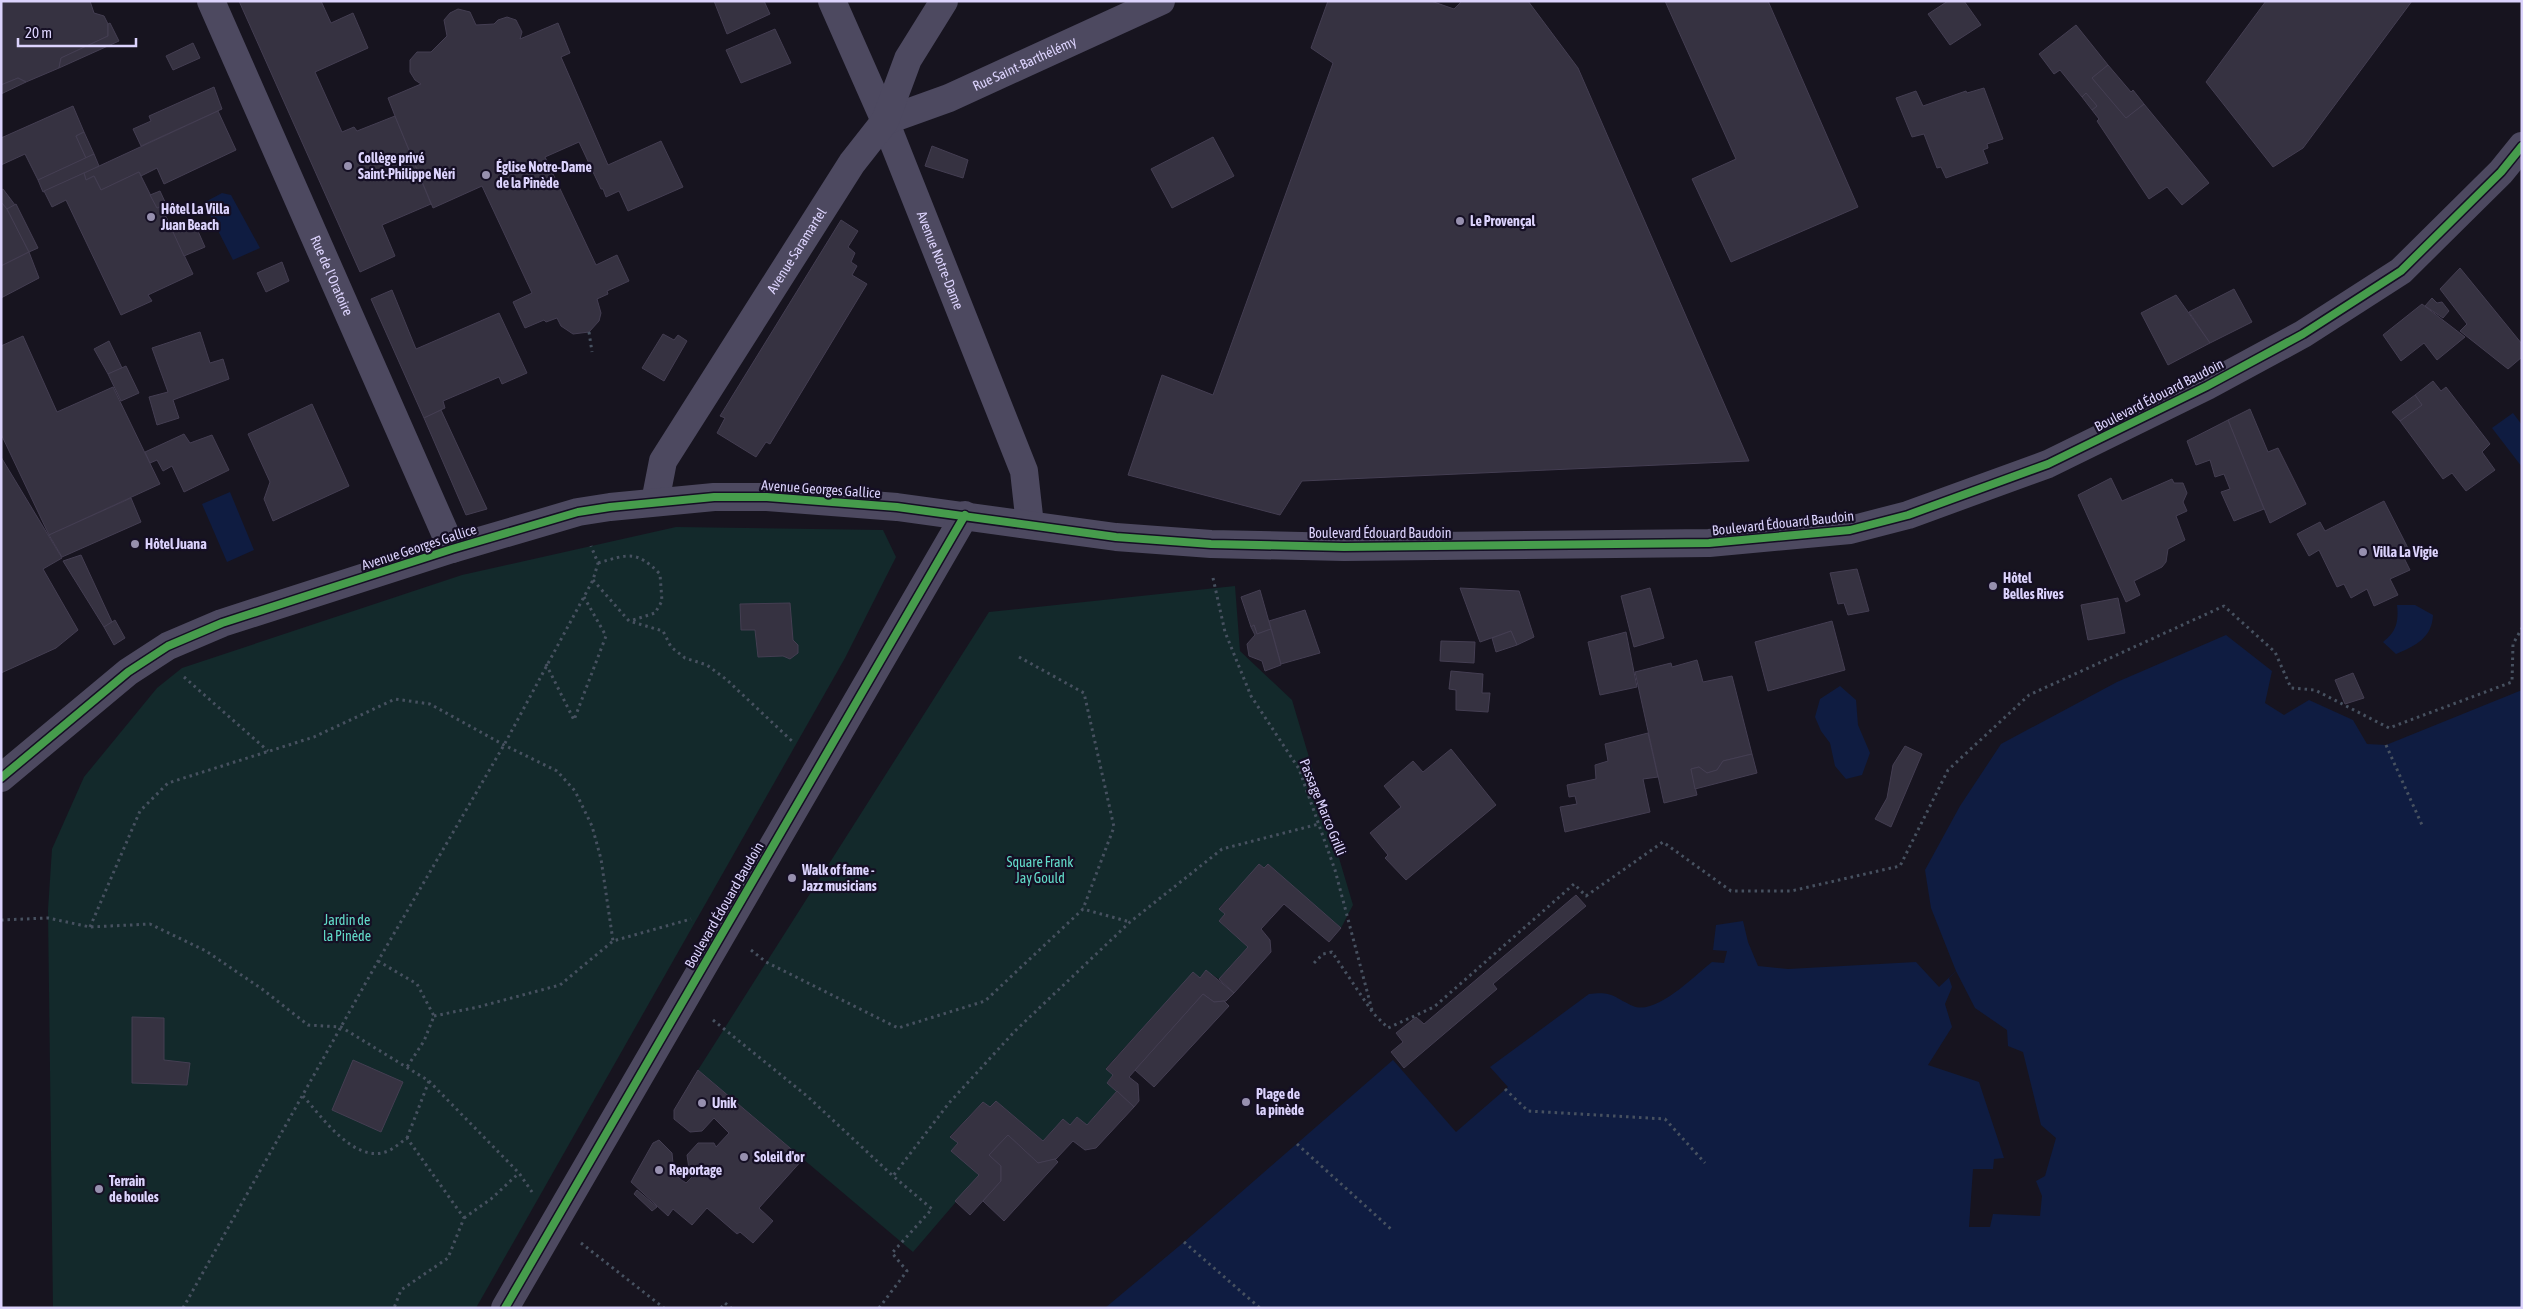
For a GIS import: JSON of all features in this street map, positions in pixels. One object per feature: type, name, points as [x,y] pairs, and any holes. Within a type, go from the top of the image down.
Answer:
[{"type":"street","name":"Rue de l'Oratoire","points":[[211,1],[452,549]]},
{"type":"street","name":"Avenue Notre-Dame","points":[[832,1],[885,121],[1024,470],[1030,525]]},
{"type":"street","name":"Avenue Saramartel","points":[[655,502],[663,461],[852,163],[885,121],[908,59],[944,1]]},
{"type":"street","name":"Rue Saint-Barthélémy","points":[[885,121],[949,98],[1162,1]]},
{"type":"street","name":"Boulevard Édouard Baudoin","points":[[897,507],[1116,537],[1211,544],[1344,547],[1709,543],[1780,538],[1859,528],[1917,512],[2048,464],[2207,386],[2303,334],[2401,271],[2501,172],[2522,146]]},
{"type":"street","name":"Avenue Georges Gallice","points":[[1,778],[128,672],[168,646],[222,623],[452,549],[578,512],[655,502],[714,497],[767,497],[897,507]]},
{"type":"street","name":"Boulevard Édouard Baudoin","points":[[505,1308],[965,515]]},
{"type":"path","points":[[589,332],[592,352]]},
{"type":"path","points":[[183,1308],[378,961],[504,745],[546,664],[584,597],[593,580],[598,563],[590,543]]},
{"type":"path","points":[[598,563],[627,554],[647,561],[660,574],[662,601],[655,613],[629,621]]},
{"type":"path","points":[[593,580],[629,621],[663,631],[671,647],[684,658],[707,665],[727,680],[796,745]]},
{"type":"path","points":[[546,664],[574,720],[606,636],[584,597]]},
{"type":"path","points":[[1314,963],[1323,954],[1332,952],[1373,1013],[1388,1028],[1434,1007],[1574,884],[1586,896],[1663,842],[1731,891],[1791,891],[1900,866],[1948,770],[2029,694],[2224,606],[2275,652],[2291,688],[2315,690],[2389,728],[2512,682],[2513,644],[2522,628]]},
{"type":"path","points":[[749,949],[766,962],[898,1028],[986,1001],[1083,910],[1114,827],[1084,692],[1019,656]]},
{"type":"path","points":[[178,672],[268,752]]},
{"type":"path","points":[[90,927],[140,811],[168,783],[314,737],[394,699],[430,704],[504,745],[557,771],[575,791],[592,826],[599,851],[613,941]]},
{"type":"path","points":[[2386,745],[2422,825]]},
{"type":"path","points":[[893,1176],[949,1103],[1015,1031],[1130,922],[1222,849],[1319,824]]},
{"type":"path","points":[[1083,910],[1130,922]]},
{"type":"path","points":[[434,1016],[478,1007],[560,985],[613,941],[698,917]]},
{"type":"path","points":[[1,920],[48,918],[90,927],[150,924],[206,951],[262,989],[308,1025],[341,1027],[429,1081],[519,1173],[537,1199]]},
{"type":"path","points":[[378,961],[417,984],[434,1016],[424,1041],[407,1067]]},
{"type":"path","points":[[706,1016],[807,1096],[893,1176],[932,1209],[892,1253],[907,1271],[880,1308]]},
{"type":"path","points":[[303,1096],[346,1142],[364,1153],[387,1152],[407,1138],[429,1081]]},
{"type":"path","points":[[1505,1088],[1528,1112],[1665,1118],[1705,1163]]},
{"type":"path","points":[[407,1138],[464,1218]]},
{"type":"path","points":[[1297,1144],[1392,1230]]},
{"type":"path","points":[[394,1308],[401,1290],[448,1258],[464,1218],[491,1199],[519,1173]]},
{"type":"path","points":[[574,1238],[664,1308]]},
{"type":"path","points":[[1184,1242],[1260,1308]]},
{"type":"path","points":[[721,1308],[725,1303],[730,1308]]},
{"type":"green space","name":"Jardin de la Pinède","points":[[676,527],[883,530],[896,557],[845,658],[476,1308],[53,1308],[48,910],[52,849],[84,777],[157,688],[182,668],[462,575]]},
{"type":"green space","name":"Square Frank Jay Gould","points":[[1235,586],[1240,651],[1292,700],[1353,905],[1341,928],[1268,865],[1264,868],[1259,865],[1219,908],[1225,914],[1219,921],[1248,947],[1219,979],[1206,971],[1200,978],[1193,973],[1106,1068],[1113,1075],[1107,1083],[1117,1091],[1087,1125],[1077,1117],[1070,1125],[1063,1119],[1043,1141],[996,1101],[990,1107],[983,1102],[950,1136],[958,1143],[952,1151],[979,1175],[913,1252],[698,1070],[989,612]]},
{"type":"water","points":[[222,193],[231,195],[260,248],[233,260],[210,215],[207,201]]},
{"type":"water","points":[[2513,413],[2522,425],[2522,467],[2492,428]]},
{"type":"water","points":[[230,492],[254,550],[227,562],[202,504]]},
{"type":"water","points":[[2397,605],[2415,605],[2433,615],[2432,623],[2426,635],[2410,648],[2396,654],[2383,642],[2396,626]]},
{"type":"water","points":[[2226,635],[2272,671],[2265,703],[2284,715],[2309,700],[2353,720],[2367,744],[2386,745],[2522,690],[2522,1308],[1105,1308],[1184,1242],[1393,1060],[1456,1132],[1508,1087],[1490,1067],[1589,994],[1608,994],[1633,1006],[1642,1008],[1664,1000],[1675,993],[1712,962],[1724,963],[1727,951],[1713,950],[1716,925],[1743,921],[1748,942],[1758,966],[1788,969],[1916,962],[1939,987],[1956,971],[1931,908],[1925,870],[1960,806],[2001,744],[2117,682]]},
{"type":"water","points":[[1840,686],[1856,700],[1858,725],[1870,753],[1862,775],[1846,779],[1835,766],[1830,743],[1821,731],[1815,717],[1820,699]]},
{"type":"pier","points":[[1956,971],[1975,1008],[2007,1030],[2008,1046],[2023,1052],[2041,1125],[2056,1138],[2045,1176],[2036,1181],[2042,1196],[2040,1216],[1993,1214],[1990,1227],[1969,1227],[1973,1169],[1993,1169],[1994,1159],[2004,1158],[1979,1082],[1928,1065],[1952,1027],[1945,1004],[1952,987],[1949,978]]},
{"type":"building","points":[[1,1],[90,1],[94,13],[104,16],[108,24],[108,36],[61,58],[59,68],[26,82],[18,78],[1,85]]},
{"type":"building","points":[[239,1],[321,1],[331,23],[353,13],[368,48],[315,72],[342,132],[354,127],[357,131],[395,116],[431,204],[382,225],[395,256],[360,272]]},
{"type":"building","points":[[714,1],[764,1],[770,14],[727,34]]},
{"type":"building","name":"Le Provençal","points":[[1328,1],[1431,1],[1454,9],[1462,1],[1528,1],[1578,68],[1749,461],[1302,481],[1280,515],[1128,475],[1162,375],[1213,395],[1333,63],[1311,48]]},
{"type":"building","points":[[1665,1],[1768,1],[1858,207],[1731,262],[1692,179],[1736,159]]},
{"type":"building","points":[[1948,1],[1964,1],[1981,25],[1950,45],[1928,14]]},
{"type":"building","points":[[2266,1],[2412,1],[2303,148],[2273,167],[2206,82]]},
{"type":"building","name":"Église Notre-Dame de la Pinède","points":[[458,9],[470,12],[476,25],[494,24],[498,20],[507,17],[516,20],[522,32],[520,39],[558,23],[570,53],[561,57],[608,165],[661,141],[683,187],[628,211],[619,191],[606,197],[579,142],[545,157],[596,265],[617,255],[629,281],[607,291],[608,294],[597,299],[601,313],[599,321],[589,332],[573,334],[561,326],[557,318],[546,322],[544,320],[525,328],[513,302],[532,293],[482,186],[433,208],[395,116],[388,98],[421,84],[415,80],[410,72],[410,60],[417,52],[431,52],[447,36],[444,20],[450,13]]},
{"type":"building","points":[[110,23],[119,41],[59,68],[61,58],[108,36],[108,24]]},
{"type":"building","points":[[2076,25],[2108,65],[2092,78],[2126,118],[2144,104],[2209,183],[2182,205],[2167,187],[2149,199],[2097,121],[2099,119],[2092,110],[2097,106],[2086,93],[2082,97],[2060,70],[2054,74],[2039,54]]},
{"type":"building","points":[[775,29],[791,63],[741,83],[726,50]]},
{"type":"building","points":[[193,43],[200,58],[173,70],[166,56]]},
{"type":"building","points":[[2108,65],[2144,104],[2126,118],[2092,78]]},
{"type":"building","points":[[18,78],[26,82],[1,94],[1,85]]},
{"type":"building","points":[[214,87],[222,109],[141,146],[133,129],[151,121],[149,116]]},
{"type":"building","points":[[1984,88],[2003,139],[1987,144],[1988,148],[1983,150],[1988,163],[1946,178],[1941,167],[1937,168],[1924,134],[1912,137],[1896,98],[1916,91],[1923,106],[1966,91],[1967,93]]},
{"type":"building","points":[[2086,93],[2097,106],[2092,110],[2082,97]]},
{"type":"building","points":[[73,106],[84,132],[76,136],[86,158],[38,180],[25,154],[1,165],[1,138]]},
{"type":"building","points":[[218,111],[236,150],[164,184],[157,168],[141,176],[139,172],[101,190],[94,176],[86,180],[84,173]]},
{"type":"building","points":[[84,132],[94,154],[86,158],[76,136]]},
{"type":"building","points":[[1213,137],[1234,176],[1172,208],[1151,169]]},
{"type":"building","points":[[932,146],[968,160],[963,178],[925,166]]},
{"type":"building","points":[[94,154],[99,166],[43,192],[38,180]]},
{"type":"building","points":[[139,172],[157,208],[161,206],[193,274],[148,295],[152,301],[121,315],[66,200],[52,207],[44,191],[84,173],[86,180],[94,176],[101,190]]},
{"type":"building","points":[[3,189],[15,205],[7,209],[1,202],[1,190]]},
{"type":"building","points":[[160,191],[166,204],[157,208],[150,195]]},
{"type":"building","points":[[1,202],[7,209],[29,252],[1,266]]},
{"type":"building","points":[[16,204],[38,248],[29,252],[7,209]]},
{"type":"building","points":[[841,220],[858,231],[848,247],[855,253],[851,262],[857,266],[852,275],[867,284],[770,444],[766,442],[756,457],[717,433],[725,418],[720,416]]},
{"type":"building","points":[[194,222],[205,247],[184,256],[173,232]]},
{"type":"building","points":[[29,252],[39,278],[1,298],[1,266]]},
{"type":"building","points":[[282,262],[289,281],[266,292],[257,273]]},
{"type":"building","points":[[2460,268],[2522,344],[2522,357],[2508,369],[2460,331],[2467,324],[2440,289]]},
{"type":"building","points":[[2234,289],[2252,322],[2210,343],[2189,312]]},
{"type":"building","points":[[392,290],[416,349],[499,313],[527,373],[502,384],[499,377],[443,401],[445,408],[424,418],[371,299]]},
{"type":"building","points":[[2176,295],[2210,343],[2168,365],[2141,313]]},
{"type":"building","points":[[2432,298],[2437,303],[2442,302],[2449,311],[2443,318],[2425,306]]},
{"type":"building","points":[[2422,304],[2465,337],[2437,360],[2424,343],[2401,361],[2383,335]]},
{"type":"building","points":[[200,332],[210,363],[223,359],[229,379],[173,400],[179,418],[157,425],[149,397],[168,392],[152,348]]},
{"type":"building","points":[[663,334],[674,340],[678,335],[687,341],[664,381],[642,368]]},
{"type":"building","points":[[23,336],[57,412],[113,387],[160,484],[49,535],[1,434],[1,346]]},
{"type":"building","points":[[109,341],[122,368],[108,374],[94,349]]},
{"type":"building","points":[[126,366],[139,393],[121,401],[108,374]]},
{"type":"building","points":[[2433,381],[2441,391],[2446,387],[2490,444],[2482,452],[2495,470],[2466,491],[2452,473],[2443,479],[2400,421],[2422,405],[2415,395]]},
{"type":"building","points":[[2415,395],[2422,405],[2400,421],[2392,412]]},
{"type":"building","points":[[312,404],[349,486],[273,521],[264,499],[270,482],[248,434]]},
{"type":"building","points":[[2250,409],[2268,452],[2278,448],[2306,504],[2270,523],[2228,420]]},
{"type":"building","points":[[441,410],[487,509],[466,515],[424,418]]},
{"type":"building","points":[[2228,420],[2264,509],[2234,521],[2221,492],[2230,489],[2224,474],[2215,477],[2210,460],[2196,465],[2187,441]]},
{"type":"building","points":[[184,434],[190,443],[212,435],[229,470],[184,492],[172,466],[163,471],[157,460],[150,463],[145,452]]},
{"type":"building","points":[[1,457],[62,558],[43,569],[78,630],[56,648],[1,673]]},
{"type":"building","points":[[2111,478],[2122,501],[2172,479],[2174,483],[2183,483],[2187,493],[2183,502],[2187,511],[2176,516],[2185,540],[2168,549],[2166,562],[2162,567],[2134,581],[2140,595],[2126,602],[2078,495]]},
{"type":"building","points":[[131,498],[141,522],[62,557],[49,535]]},
{"type":"building","name":"Villa La Vigie","points":[[2384,501],[2409,550],[2402,554],[2410,570],[2390,579],[2398,595],[2374,606],[2367,589],[2351,598],[2344,584],[2337,587],[2319,550],[2309,556],[2297,534],[2320,522],[2325,531]]},
{"type":"building","points":[[81,555],[112,622],[104,627],[63,561]]},
{"type":"building","points":[[1857,569],[1869,611],[1848,615],[1844,603],[1838,604],[1830,573]]},
{"type":"building","points":[[1460,588],[1519,591],[1534,637],[1517,645],[1511,631],[1480,642]]},
{"type":"building","points":[[1650,588],[1664,638],[1634,647],[1621,596]]},
{"type":"building","points":[[1260,590],[1271,629],[1257,634],[1254,625],[1251,627],[1241,597]]},
{"type":"building","points":[[2118,598],[2125,633],[2088,640],[2081,605]]},
{"type":"building","points":[[790,603],[793,640],[798,645],[798,653],[790,659],[783,656],[758,657],[755,630],[741,630],[740,604]]},
{"type":"building","points":[[1305,610],[1320,653],[1281,664],[1269,621]]},
{"type":"building","points":[[115,620],[125,638],[114,645],[104,627]]},
{"type":"building","points":[[1832,621],[1845,670],[1768,691],[1755,642]]},
{"type":"building","points":[[1254,625],[1257,634],[1271,629],[1281,665],[1265,671],[1262,661],[1249,656],[1247,644],[1255,635],[1251,627]]},
{"type":"building","points":[[1511,631],[1517,645],[1496,652],[1492,638]]},
{"type":"building","points":[[1626,632],[1637,687],[1600,695],[1588,642]]},
{"type":"building","points":[[1441,641],[1475,642],[1474,663],[1440,661]]},
{"type":"building","points":[[1697,660],[1703,682],[1732,676],[1752,754],[1723,761],[1717,770],[1707,773],[1699,767],[1691,769],[1697,795],[1664,803],[1635,672],[1671,663],[1672,667]]},
{"type":"building","points":[[1451,671],[1483,674],[1482,693],[1490,693],[1488,712],[1456,710],[1456,690],[1449,689]]},
{"type":"building","points":[[2353,673],[2364,698],[2345,704],[2335,680]]},
{"type":"building","points":[[1648,733],[1658,777],[1643,779],[1650,812],[1565,832],[1560,807],[1577,804],[1575,796],[1569,797],[1567,785],[1596,779],[1595,765],[1608,761],[1605,744]]},
{"type":"building","points":[[1905,746],[1922,754],[1891,827],[1875,819],[1887,798],[1893,765]]},
{"type":"building","points":[[1451,749],[1496,805],[1406,880],[1385,858],[1388,855],[1370,833],[1401,807],[1384,786],[1413,761],[1423,772]]},
{"type":"building","points":[[1752,754],[1757,773],[1695,789],[1691,769],[1699,767],[1707,773],[1717,770],[1723,761]]},
{"type":"building","points":[[1259,864],[1264,868],[1268,864],[1341,928],[1329,942],[1284,904],[1261,929],[1270,940],[1271,952],[1234,993],[1219,979],[1248,947],[1219,921],[1225,914],[1219,909]]},
{"type":"building","points":[[1576,895],[1586,906],[1493,984],[1497,989],[1404,1068],[1391,1052],[1403,1042],[1396,1033],[1416,1017],[1424,1024]]},
{"type":"building","points":[[1206,970],[1234,993],[1226,1001],[1214,1002],[1203,994],[1129,1077],[1138,1084],[1139,1101],[1134,1107],[1107,1083],[1113,1075],[1106,1069],[1193,972],[1200,978]]},
{"type":"building","points":[[1203,994],[1214,1002],[1224,1001],[1229,1006],[1154,1087],[1135,1070]]},
{"type":"building","points":[[132,1017],[164,1018],[164,1060],[190,1063],[187,1085],[132,1083]]},
{"type":"building","points":[[353,1060],[403,1082],[381,1132],[332,1110]]},
{"type":"building","name":"Soleil d'or","points":[[698,1070],[803,1159],[759,1208],[773,1221],[753,1243],[740,1232],[737,1234],[707,1208],[692,1225],[673,1209],[668,1216],[631,1182],[653,1143],[659,1140],[672,1153],[674,1174],[686,1183],[695,1174],[689,1169],[687,1155],[698,1143],[714,1143],[716,1147],[729,1133],[714,1118],[702,1131],[690,1132],[674,1119],[674,1110]]},
{"type":"building","points":[[1117,1091],[1134,1107],[1096,1148],[1085,1150],[1073,1141],[1056,1159],[1038,1163],[1008,1135],[989,1155],[1001,1166],[1001,1181],[970,1215],[955,1201],[979,1175],[951,1151],[958,1143],[950,1137],[983,1102],[990,1107],[996,1101],[1043,1141],[1063,1119],[1070,1125],[1077,1117],[1087,1125]]},
{"type":"building","points":[[1008,1135],[1038,1163],[1055,1159],[1058,1162],[1004,1221],[983,1201],[1001,1181],[1001,1166],[989,1155]]},
{"type":"building","points":[[637,1190],[657,1207],[652,1211],[634,1194]]},
{"type":"cycle path","points":[[1,778],[128,672],[168,646],[222,623],[452,549],[578,512],[610,507],[714,497],[767,497],[897,507],[1116,537],[1211,544],[1344,547],[1709,543],[1850,530],[1908,515],[2048,464],[2207,386],[2303,334],[2401,271],[2501,172],[2522,146]]},
{"type":"cycle path","points":[[505,1308],[965,515]]},
{"type":"place","name":"Collège privé Saint-Philippe Néri","points":[[348,166]]},
{"type":"place","name":"Église Notre-Dame de la Pinède","points":[[486,175]]},
{"type":"place","name":"Hôtel La Villa Juan Beach","points":[[151,217]]},
{"type":"place","name":"Le Provençal","points":[[1460,221]]},
{"type":"place","name":"Hôtel Juana","points":[[135,544]]},
{"type":"place","name":"Villa La Vigie","points":[[2363,552]]},
{"type":"place","name":"Hôtel Belles Rives","points":[[1993,586]]},
{"type":"place","name":"Walk of fame - Jazz musicians","points":[[792,878]]},
{"type":"place","name":"Plage de la pinède","points":[[1246,1102]]},
{"type":"place","name":"Unik","points":[[702,1103]]},
{"type":"place","name":"Soleil d'or","points":[[744,1157]]},
{"type":"place","name":"Reportage","points":[[659,1170]]},
{"type":"place","name":"Terrain de boules","points":[[99,1189]]}]
